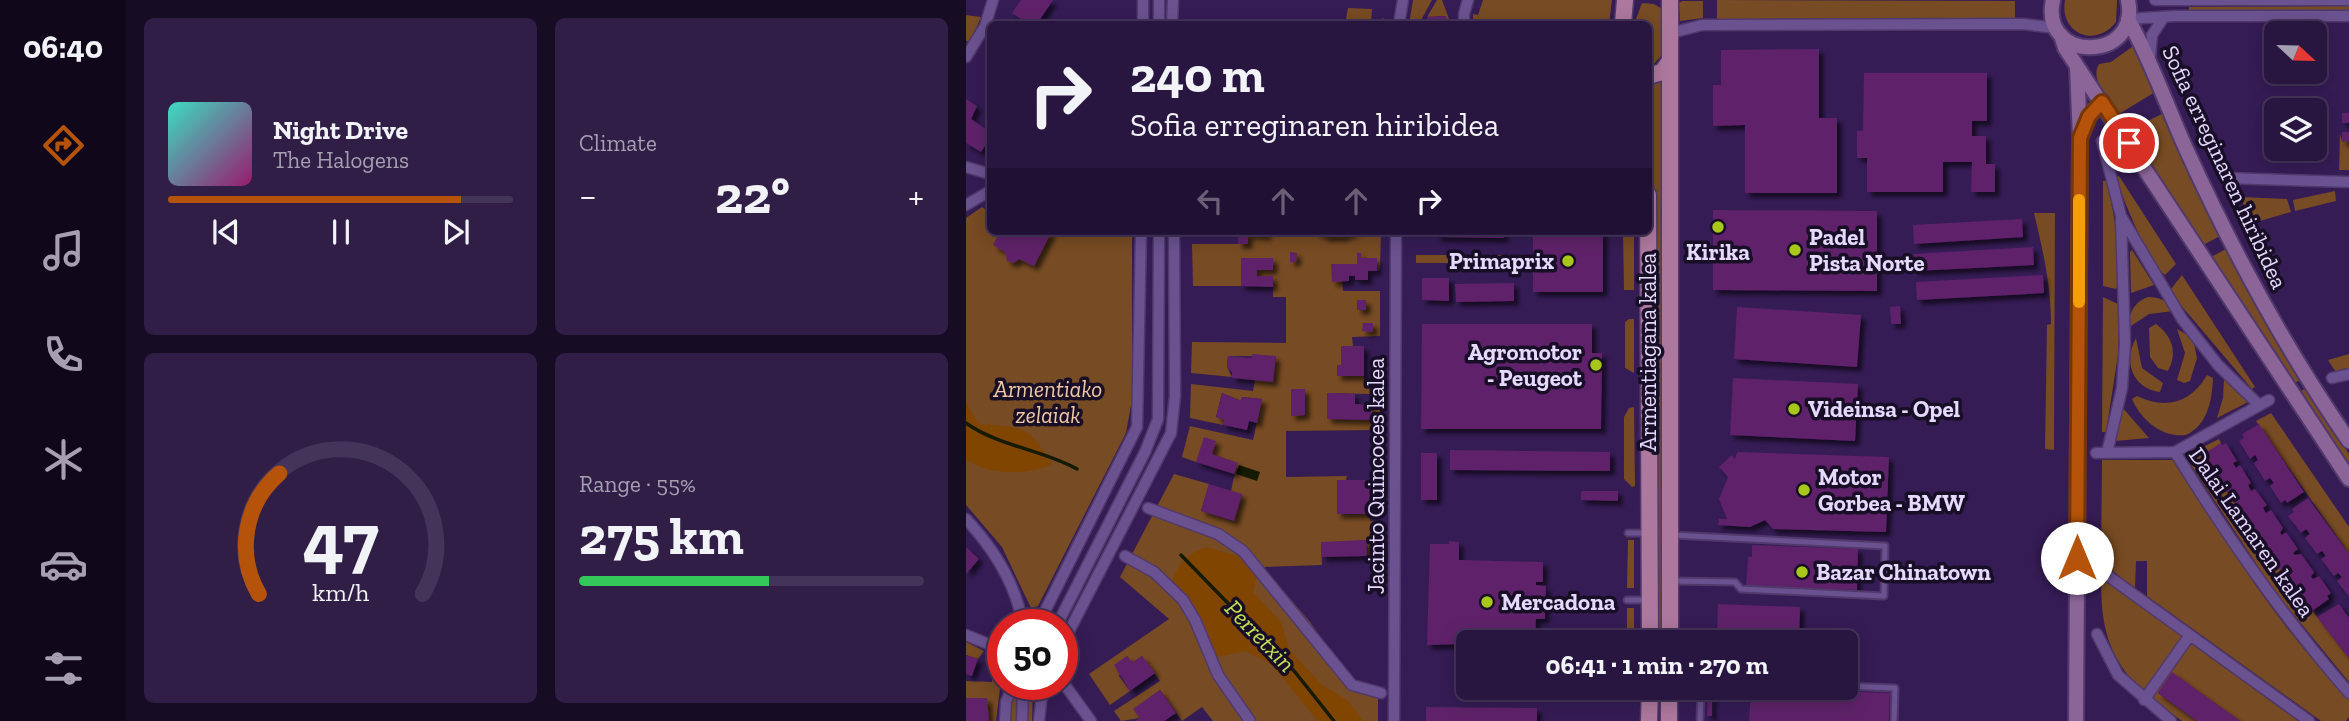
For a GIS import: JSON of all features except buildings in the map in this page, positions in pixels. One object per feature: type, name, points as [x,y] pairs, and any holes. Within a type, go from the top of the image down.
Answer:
[{"type":"main road","name":"Armentiagana kalea","points":[[1670,0],[1670,630]]},
{"type":"main road","points":[[2053,0],[2052,18],[2065,48],[2089,80],[2349,479]]},
{"type":"main road","points":[[2059,32],[2078,46],[2098,48],[2117,38],[2128,19],[2128,0]]},
{"type":"main road","points":[[1623,21],[1626,2]]},
{"type":"main road","name":"Sofia erreginaren hiribidea","points":[[2128,19],[2150,59],[2186,148],[2230,241],[2300,366],[2349,441]]},
{"type":"main road","points":[[2089,80],[2089,66],[2098,48]]},
{"type":"main road","points":[[1652,75],[1662,72],[1669,62]]},
{"type":"main road","points":[[2076,721],[2080,138],[2077,67]]},
{"type":"main road","points":[[2080,138],[2089,116],[2102,102]]},
{"type":"main road","name":"Armentiagana kalea","points":[[1648,235],[1650,630]]},
{"type":"main road","points":[[1649,721],[1650,700]]},
{"type":"main road","points":[[1669,700],[1669,721]]},
{"type":"street","points":[[966,57],[985,26],[993,0]]},
{"type":"street","points":[[1143,0],[1143,21]]},
{"type":"street","points":[[1159,0],[1159,21]]},
{"type":"street","points":[[1172,21],[1173,0]]},
{"type":"street","points":[[1400,21],[1403,0]]},
{"type":"street","points":[[1464,21],[1468,0]]},
{"type":"street","points":[[2155,0],[2349,0]]},
{"type":"street","points":[[2128,19],[2349,16]]},
{"type":"street","points":[[2150,59],[2151,35],[2164,17]]},
{"type":"street","points":[[1671,33],[1702,25],[2023,24],[2059,32]]},
{"type":"street","points":[[2102,141],[2121,216],[2182,320],[2218,365],[2259,405]]},
{"type":"street","points":[[966,167],[987,173]]},
{"type":"street","points":[[2226,178],[2349,182]]},
{"type":"street","points":[[966,205],[987,193]]},
{"type":"street","name":"Dalai Lamaren kalea","points":[[2121,216],[2125,343],[2122,388],[2102,453],[2175,452],[2231,543],[2315,654],[2349,693]]},
{"type":"street","points":[[1046,609],[1137,427],[1141,235]]},
{"type":"street","points":[[1065,609],[1145,452],[1158,419],[1159,235]]},
{"type":"street","points":[[1078,614],[1171,433],[1175,396],[1174,235]]},
{"type":"street","name":"Jacinto Quincoces kalea","points":[[1394,721],[1396,235]]},
{"type":"street","points":[[2332,378],[2349,374]]},
{"type":"street","points":[[2175,452],[2269,400]]},
{"type":"street","points":[[1148,508],[1218,534],[1243,551],[1352,685],[1381,693]]},
{"type":"street","points":[[966,519],[989,543],[1008,579],[1018,609]]},
{"type":"street","points":[[1125,556],[1154,572],[1182,600],[1195,620],[1218,675],[1250,721]]},
{"type":"street","points":[[2097,568],[2309,721]]},
{"type":"street","points":[[2096,634],[2118,675],[2171,721]]},
{"type":"street","points":[[966,635],[987,644]]},
{"type":"street","points":[[2144,700],[2190,635]]},
{"type":"street","points":[[1005,721],[1007,700]]},
{"type":"street","points":[[1022,721],[1023,700]]},
{"type":"street","points":[[1039,721],[1041,700]]},
{"type":"street","points":[[1076,700],[1091,721]]},
{"type":"lane","points":[[1628,534],[1651,533]]},
{"type":"lane","points":[[1671,535],[1885,546],[1884,596],[1741,589],[1735,582],[1671,581]]},
{"type":"lane","points":[[1627,600],[1651,600]]},
{"type":"lane","points":[[1858,686],[1895,688],[1894,721]]},
{"type":"lane","points":[[1700,721],[1701,700]]},
{"type":"green space","points":[[1413,0],[1432,0],[1421,21],[1410,21]]},
{"type":"green space","points":[[1437,0],[1442,0],[1450,21],[1446,21],[1445,16],[1427,17]]},
{"type":"green space","points":[[1483,0],[1612,0],[1609,21],[1473,21],[1473,14],[1478,15]]},
{"type":"green space","points":[[1717,0],[2015,1],[2015,19],[1717,19]]},
{"type":"green space","points":[[2065,0],[2117,0],[2116,22],[2098,35],[2080,34],[2067,21]]},
{"type":"green space","points":[[1703,1],[1703,18],[1680,21],[1679,3]]},
{"type":"green space","points":[[1642,3],[1654,4],[1664,10],[1661,56],[1652,66],[1652,21],[1635,21]]},
{"type":"green space","points":[[2349,6],[2349,10],[2189,11],[2189,7]]},
{"type":"green space","points":[[1348,8],[1372,9],[1371,21],[1346,21]]},
{"type":"green space","points":[[966,15],[981,17],[970,42],[966,41]]},
{"type":"green space","points":[[2136,44],[2155,92],[2119,114],[2102,90],[2097,70],[2099,64],[2111,62]]},
{"type":"green space","points":[[1660,82],[1664,630],[1657,630],[1657,232],[1652,186],[1652,85]]},
{"type":"green space","points":[[2164,113],[2220,236],[2203,245],[2129,130]]},
{"type":"green space","points":[[2340,134],[2342,141],[2349,141],[2349,170],[2339,170]]},
{"type":"green space","points":[[2119,176],[2176,264],[2165,275],[2151,258],[2137,229],[2116,177]]},
{"type":"green space","points":[[2103,181],[2107,181],[2117,236],[2120,268],[2116,289],[2103,286]]},
{"type":"green space","points":[[2335,191],[2336,201],[2295,211],[2293,200]]},
{"type":"green space","points":[[2240,197],[2287,199],[2291,212],[2253,223]]},
{"type":"green space","name":"Armentiako zelaiak","points":[[982,207],[987,210],[987,235],[1132,235],[1132,400],[1126,433],[1038,606],[1031,608],[1002,547],[966,505],[966,218]]},
{"type":"green space","points":[[2034,213],[2055,213],[2054,450],[2045,449],[2050,296]]},
{"type":"green space","points":[[1248,235],[1381,235],[1380,270],[1377,271],[1377,258],[1361,258],[1360,253],[1357,253],[1357,264],[1332,265],[1332,281],[1342,281],[1343,291],[1380,291],[1380,336],[1352,337],[1353,346],[1341,365],[1337,365],[1337,375],[1364,376],[1364,383],[1370,383],[1370,394],[1327,393],[1327,419],[1371,420],[1372,409],[1380,409],[1380,430],[1286,431],[1286,477],[1347,476],[1346,480],[1337,481],[1337,514],[1370,514],[1370,521],[1379,521],[1379,554],[1367,556],[1366,540],[1321,543],[1322,565],[1263,567],[1310,622],[1349,677],[1356,683],[1378,687],[1378,721],[1213,721],[1202,707],[1182,721],[1160,690],[1134,709],[1140,718],[1121,721],[1114,711],[1160,681],[1142,656],[1132,663],[1127,656],[1119,676],[1130,691],[1110,705],[1089,674],[1169,619],[1120,577],[1174,474],[1209,484],[1201,511],[1233,521],[1242,495],[1231,491],[1237,463],[1212,454],[1196,462],[1182,457],[1190,426],[1253,440],[1262,399],[1242,397],[1241,401],[1222,393],[1216,417],[1224,420],[1223,425],[1190,418],[1191,384],[1253,391],[1255,380],[1273,382],[1276,356],[1228,356],[1227,367],[1232,377],[1191,373],[1192,342],[1286,343],[1286,297],[1273,297],[1273,277],[1257,276],[1257,270],[1273,270],[1273,258],[1241,258],[1241,286],[1193,286],[1192,244],[1248,244]]},
{"type":"green space","points":[[1623,235],[1634,235],[1634,290],[1624,290]]},
{"type":"green space","points":[[2226,249],[2300,380],[2293,384],[2211,257]]},
{"type":"green space","points":[[2132,250],[2154,285],[2131,293],[2130,252]]},
{"type":"green space","points":[[1416,255],[1520,255],[1520,263],[1416,263]]},
{"type":"green space","points":[[2182,275],[2255,387],[2252,389],[2179,303],[2171,289]]},
{"type":"green space","points":[[2103,297],[2120,305],[2118,355],[2106,432],[2102,432]]},
{"type":"green space","points":[[2148,297],[2164,300],[2174,311],[2149,314],[2131,326],[2128,323],[2132,311],[2140,301]]},
{"type":"green space","points":[[1634,319],[1634,373],[1625,368],[1625,322]]},
{"type":"green space","points":[[2156,324],[2172,345],[2173,357],[2168,371],[2158,368],[2150,357],[2149,328]]},
{"type":"green space","points":[[2177,329],[2193,338],[2197,358],[2190,381],[2184,383],[2177,380],[2185,353]]},
{"type":"green space","points":[[2136,338],[2142,368],[2163,383],[2160,392],[2143,385],[2133,372],[2130,356]]},
{"type":"green space","points":[[2349,354],[2349,371],[2337,374],[2328,360]]},
{"type":"green space","points":[[2207,375],[2213,378],[2207,411],[2199,425],[2186,435],[2169,434],[2153,426],[2141,414],[2132,399],[2137,396],[2158,403],[2177,401],[2193,392]]},
{"type":"green space","points":[[2224,378],[2248,402],[2217,418],[2223,398]]},
{"type":"green space","points":[[2305,388],[2349,454],[2349,468],[2299,393]]},
{"type":"green space","points":[[1634,407],[1635,486],[1632,487],[1624,479],[1624,417],[1629,408]]},
{"type":"green space","points":[[2122,407],[2149,438],[2115,441]]},
{"type":"green space","points":[[2271,413],[2349,527],[2349,554],[2256,421]]},
{"type":"green space","points":[[2219,439],[2221,443],[2203,456],[2271,557],[2349,658],[2349,682],[2273,589],[2185,456]]},
{"type":"green space","points":[[2102,460],[2174,460],[2277,615],[2349,699],[2349,717],[2346,721],[2321,721],[2147,596],[2147,561],[2136,561],[2135,588],[2101,562]]},
{"type":"green space","points":[[1628,540],[1634,540],[1634,588],[1627,588]]},
{"type":"green space","points":[[2101,576],[2184,638],[2144,694],[2122,666],[2109,640],[2103,611]]},
{"type":"green space","points":[[1627,608],[1634,608],[1634,630],[1627,630]]},
{"type":"green space","points":[[966,642],[984,651],[978,659],[966,655]]},
{"type":"green space","points":[[2189,642],[2298,721],[2240,721],[2172,673],[2158,693],[2197,721],[2182,721],[2149,697]]},
{"type":"green space","points":[[966,681],[987,682],[987,699],[966,698]]},
{"type":"green space","points":[[987,700],[999,700],[996,721],[989,721]]},
{"type":"green space","points":[[1033,700],[1032,721],[1010,721],[1011,701]]},
{"type":"shaded area","points":[[966,403],[979,424],[1023,430],[1036,441],[1052,464],[1032,471],[1008,472],[985,468],[966,459]]},
{"type":"shaded area","points":[[1239,465],[1260,472],[1257,481],[1236,474]]},
{"type":"shaded area","points":[[1206,547],[1241,557],[1257,575],[1253,592],[1281,622],[1289,649],[1322,685],[1348,701],[1363,721],[1318,721],[1272,665],[1246,651],[1217,657],[1189,601],[1172,582],[1184,560]]},
{"type":"waterway","name":"Perretxin","points":[[966,423],[993,438],[1077,469]]},
{"type":"waterway","name":"Perretxin","points":[[1181,555],[1295,672],[1334,721]]},
{"type":"slow traffic","points":[[2079,200],[2079,302]]},
{"type":"place","name":"Kirika","points":[[1718,227]]},
{"type":"place","name":"Padel Pista Norte","points":[[1795,250]]},
{"type":"place","name":"Primaprix","points":[[1568,261]]},
{"type":"place","name":"Agromotor - Peugeot","points":[[1596,365]]},
{"type":"place","name":"Videinsa - Opel","points":[[1794,409]]},
{"type":"place","name":"Motor Gorbea - BMW","points":[[1804,490]]},
{"type":"place","name":"Bazar Chinatown","points":[[1802,572]]},
{"type":"place","name":"Mercadona","points":[[1487,602]]},
{"type":"route","points":[[2077,558],[2080,138],[2084,124],[2102,102],[2129,143]]}]
